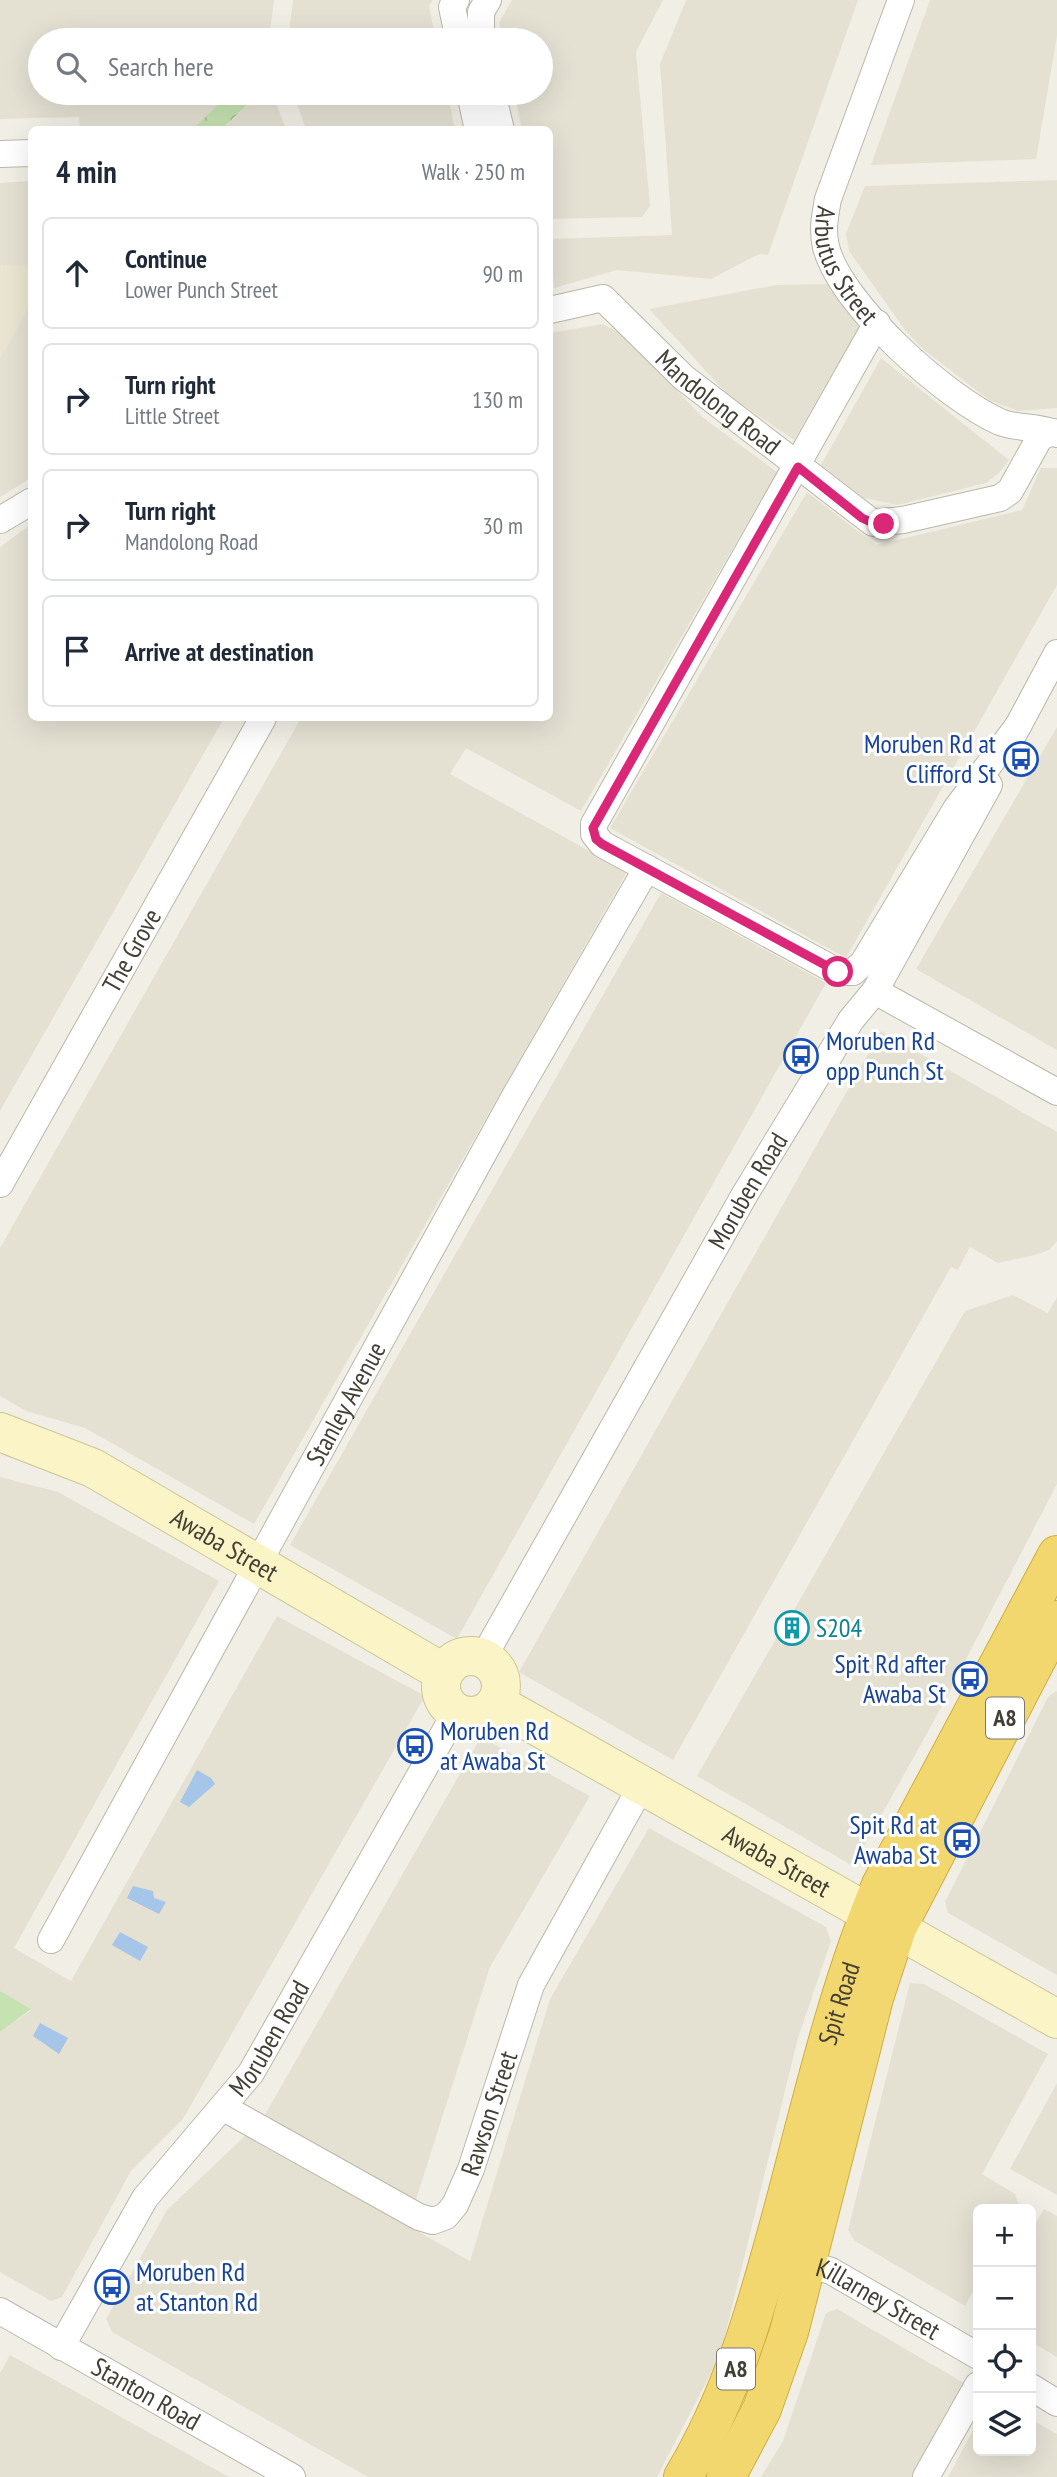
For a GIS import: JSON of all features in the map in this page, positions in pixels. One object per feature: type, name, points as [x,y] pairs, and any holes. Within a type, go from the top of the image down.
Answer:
[{"type":"highway","name":"Spit Road","points":[[883,1920],[880,1885],[1057,1555]]},
{"type":"highway","name":"Spit Road","points":[[726,2477],[748,2439],[773,2379],[789,2259],[827,2045],[883,1920],[1057,1620]]},
{"type":"highway","name":"Spit Road","points":[[683,2477],[709,2431],[789,2259]]},
{"type":"street","points":[[456,0],[452,8],[456,28]]},
{"type":"street","points":[[481,28],[481,12],[488,0]]},
{"type":"street","name":"Arbutus Street","points":[[901,0],[836,176],[823,229],[835,269],[906,356],[957,396],[1001,422],[1055,433]]},
{"type":"street","points":[[473,105],[477,126]]},
{"type":"street","points":[[495,105],[500,126]]},
{"type":"street","points":[[0,154],[28,153]]},
{"type":"street","name":"Mandolong Road","points":[[553,309],[603,298],[683,377],[862,518],[873,523],[884,524],[1000,498],[1010,491],[1040,437],[1055,433]]},
{"type":"street","points":[[647,868],[602,844],[594,834],[594,824],[877,323]]},
{"type":"street","points":[[0,520],[28,502]]},
{"type":"street","name":"Moruben Road","points":[[483,1658],[745,1194],[852,1020],[875,991],[974,815],[1057,653]]},
{"type":"street","name":"The Grove","points":[[0,1184],[261,721]]},
{"type":"street","name":"Moruben Road","points":[[647,868],[838,972],[853,972],[863,963],[956,809],[1018,726]]},
{"type":"street","name":"Stanley Avenue","points":[[51,1940],[515,1096],[647,868]]},
{"type":"street","points":[[875,991],[1057,1092]]},
{"type":"street","name":"Awaba Street","points":[[0,1432],[93,1468],[444,1672]]},
{"type":"street","points":[[464,1656],[483,1658],[499,1676],[500,1695],[496,1703],[482,1714],[474,1716],[456,1712],[443,1698],[440,1689],[444,1672],[455,1660],[464,1656]]},
{"type":"street","name":"Awaba Street","points":[[496,1703],[1057,2019]]},
{"type":"street","name":"Moruben Road","points":[[61,2347],[145,2198],[251,2073],[456,1712]]},
{"type":"street","name":"Rawson Street","points":[[224,2108],[419,2217],[433,2221],[446,2216],[455,2205],[471,2169],[531,1985],[642,1785]]},
{"type":"street","name":"Killarney Street","points":[[789,2259],[831,2271],[973,2353]]},
{"type":"street","name":"Stanton Road","points":[[0,2311],[292,2477]]},
{"type":"street","points":[[1036,2390],[1057,2403]]},
{"type":"street","points":[[926,2477],[973,2393]]},
{"type":"shaded area","points":[[0,0],[274,0],[270,28],[28,28],[28,105],[218,105],[197,126],[80,126],[79,117],[0,119]]},
{"type":"shaded area","points":[[293,0],[433,0],[429,6],[434,28],[290,28]]},
{"type":"shaded area","points":[[512,0],[663,0],[636,52],[650,206],[642,217],[553,219],[553,126],[521,126],[517,105],[553,105],[553,28],[500,28],[499,23]]},
{"type":"shaded area","points":[[686,0],[858,0],[768,255],[759,254],[711,279],[617,270],[554,288],[553,239],[672,235],[660,64]]},
{"type":"shaded area","points":[[930,0],[1057,0],[1057,36],[1036,159],[871,165]]},
{"type":"shaded area","points":[[248,105],[277,105],[285,126],[226,126]]},
{"type":"shaded area","points":[[297,105],[450,105],[454,126],[305,126]]},
{"type":"shaded area","points":[[1057,180],[1057,408],[1018,411],[989,400],[923,349],[905,330],[849,251],[846,234],[865,186]]},
{"type":"shaded area","points":[[28,181],[28,265],[0,265],[0,183]]},
{"type":"shaded area","points":[[0,265],[28,265],[28,307],[0,358]]},
{"type":"shaded area","points":[[827,284],[859,327],[794,440],[727,394],[649,309],[776,285]]},
{"type":"shaded area","points":[[28,307],[28,480],[0,497],[0,358]]},
{"type":"shaded area","points":[[603,324],[629,338],[702,417],[777,472],[581,811],[466,748],[450,774],[627,872],[254,1524],[85,1428],[26,1411],[0,1396],[0,1248],[299,721],[553,721],[553,332]]},
{"type":"shaded area","points":[[881,358],[1009,460],[999,473],[986,483],[898,505],[864,498],[821,465]]},
{"type":"shaded area","points":[[1041,468],[1057,468],[1057,585],[846,958],[610,828],[807,492],[876,545],[1022,510]]},
{"type":"shaded area","points":[[28,526],[28,721],[222,721],[0,1111],[0,547]]},
{"type":"shaded area","points":[[1057,727],[1057,1050],[916,969]]},
{"type":"shaded area","points":[[661,893],[826,983],[457,1639],[290,1545]]},
{"type":"shaded area","points":[[881,1031],[1057,1132],[1057,1241],[1049,1250],[998,1263],[970,1247],[958,1270],[951,1267],[673,1760],[519,1672]]},
{"type":"shaded area","points":[[1013,1295],[1048,1313],[1057,1297],[1057,1484],[935,1719],[853,1866],[697,1776],[781,1630],[799,1640],[807,1626],[790,1617],[965,1311]]},
{"type":"shaded area","points":[[0,1477],[58,1492],[219,1581],[14,1948],[71,1981],[277,1616],[425,1696],[183,2119],[131,2171],[62,2297],[51,2301],[0,2272],[0,2032],[31,2010],[0,1991]]},
{"type":"shaded area","points":[[1056,1691],[1057,1975],[948,1913],[945,1902],[1048,1697]]},
{"type":"shaded area","points":[[481,1737],[590,1796],[490,1967],[414,2206],[263,2118]]},
{"type":"shaded area","points":[[649,1828],[826,1927],[831,1941],[798,2038],[720,2356],[657,2477],[368,2477],[112,2332],[106,2319],[167,2210],[247,2134],[470,2261],[550,1999]]},
{"type":"shaded area","points":[[910,1983],[924,1984],[1048,2054],[982,2174],[1015,2194],[1018,2204],[973,2204],[973,2291],[965,2306],[855,2241],[848,2230]]},
{"type":"shaded area","points":[[1057,2083],[1057,2195],[1010,2169]]},
{"type":"shaded area","points":[[1044,2209],[1057,2216],[1057,2357],[1036,2345],[1036,2223]]},
{"type":"shaded area","points":[[837,2309],[964,2383],[912,2477],[761,2477],[783,2441],[826,2313]]},
{"type":"shaded area","points":[[10,2355],[229,2477],[0,2477],[0,2373]]},
{"type":"shaded area","points":[[1036,2422],[1057,2434],[1057,2477],[948,2477],[973,2430],[973,2456],[1036,2456]]},
{"type":"green space","points":[[218,105],[247,105],[225,126],[196,126]]},
{"type":"green space","points":[[0,1991],[31,2009],[0,2032]]},
{"type":"water","points":[[197,1770],[211,1778],[215,1784],[189,1807],[180,1802]]},
{"type":"water","points":[[133,1886],[153,1891],[154,1898],[166,1902],[159,1914],[127,1898]]},
{"type":"water","points":[[120,1932],[148,1947],[140,1961],[112,1945]]},
{"type":"water","points":[[40,2023],[68,2038],[59,2054],[33,2036]]},
{"type":"place","name":"Moruben Rd at Clifford St","points":[[1021,759]]},
{"type":"place","name":"Moruben Rd opp Punch St","points":[[801,1056]]},
{"type":"place","name":"S204","points":[[792,1628]]},
{"type":"place","name":"Spit Rd after Awaba St","points":[[970,1679]]},
{"type":"place","name":"Moruben Rd at Awaba St","points":[[415,1746]]},
{"type":"place","name":"Spit Rd at Awaba St","points":[[962,1840]]},
{"type":"place","name":"Moruben Rd at Stanton Rd","points":[[112,2287]]},
{"type":"route","points":[[838,972],[602,844],[596,839],[593,828],[798,467],[862,518],[884,524]]}]
